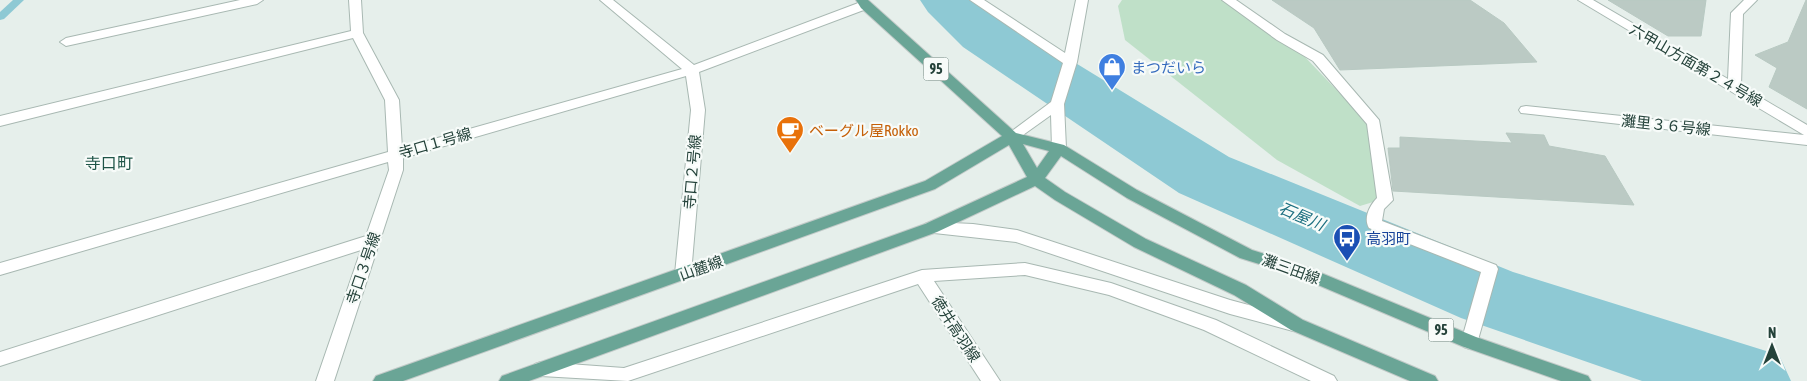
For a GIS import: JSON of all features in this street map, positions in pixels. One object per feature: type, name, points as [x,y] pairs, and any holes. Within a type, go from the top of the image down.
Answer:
[{"type":"main road","name":"灘三田線","points":[[864,2],[1011,137],[1036,179],[1060,196],[1140,243],[1240,290],[1297,325],[1429,381]]},
{"type":"main road","name":"灘三田線","points":[[1011,137],[1060,148],[1132,194],[1246,254],[1303,272],[1582,381]]},
{"type":"main road","name":"山麓線","points":[[382,381],[930,185],[1011,137]]},
{"type":"main road","points":[[508,381],[930,228],[1036,179],[1060,148]]},
{"type":"street","points":[[66,42],[256,0]]},
{"type":"street","points":[[0,122],[357,33],[355,0]]},
{"type":"street","points":[[606,0],[692,70]]},
{"type":"street","points":[[851,0],[864,2]]},
{"type":"street","points":[[976,0],[1070,62]]},
{"type":"street","points":[[1060,148],[1057,104],[1070,62],[1082,0]]},
{"type":"street","points":[[1228,0],[1281,37],[1318,58],[1374,123],[1385,200],[1377,207],[1374,224],[1490,269],[1471,339]]},
{"type":"street","name":"六甲山方面第２４号線","points":[[1584,0],[1807,131]]},
{"type":"street","points":[[1734,88],[1737,13],[1751,0]]},
{"type":"street","name":"寺口１号線","points":[[0,269],[692,70],[864,2]]},
{"type":"street","name":"寺口３号線","points":[[325,381],[396,170],[392,100],[357,33]]},
{"type":"street","name":"寺口２号線","points":[[683,274],[698,110],[692,70]]},
{"type":"street","points":[[1011,137],[1057,104]]},
{"type":"street","name":"灘里３６号線","points":[[1526,110],[1807,140]]},
{"type":"street","points":[[930,228],[973,230],[1017,236],[1230,307],[1297,325]]},
{"type":"street","points":[[0,359],[373,240]]},
{"type":"street","points":[[541,369],[623,378],[922,276],[1025,269],[1111,288],[1210,325],[1328,381]]},
{"type":"street","name":"徳井高羽線","points":[[922,276],[991,381]]},
{"type":"green space","points":[[1122,0],[1222,0],[1305,57],[1370,125],[1383,199],[1360,206],[1277,160],[1125,40],[1118,6]]},
{"type":"building","points":[[1272,0],[1470,0],[1504,23],[1537,62],[1340,70],[1314,28]]},
{"type":"building","points":[[1608,0],[1706,0],[1701,36],[1668,36]]},
{"type":"building","points":[[1806,0],[1807,109],[1769,87],[1777,68],[1755,55],[1788,42]]},
{"type":"building","points":[[1506,133],[1544,135],[1549,146],[1605,156],[1634,205],[1393,191],[1388,148],[1400,148],[1400,137],[1512,143]]},
{"type":"waterway","points":[[0,17],[19,0]]},
{"type":"waterway","name":"石屋川","points":[[949,0],[985,34],[1204,175],[1489,296],[1748,381]]},
{"type":"place","name":"まつだいら","points":[[1112,91]]},
{"type":"place","name":"ベーグル屋Rokko","points":[[790,154]]},
{"type":"place","name":"高羽町","points":[[1347,262]]},
{"type":"district","name":"寺口町","points":[[109,163]]}]
